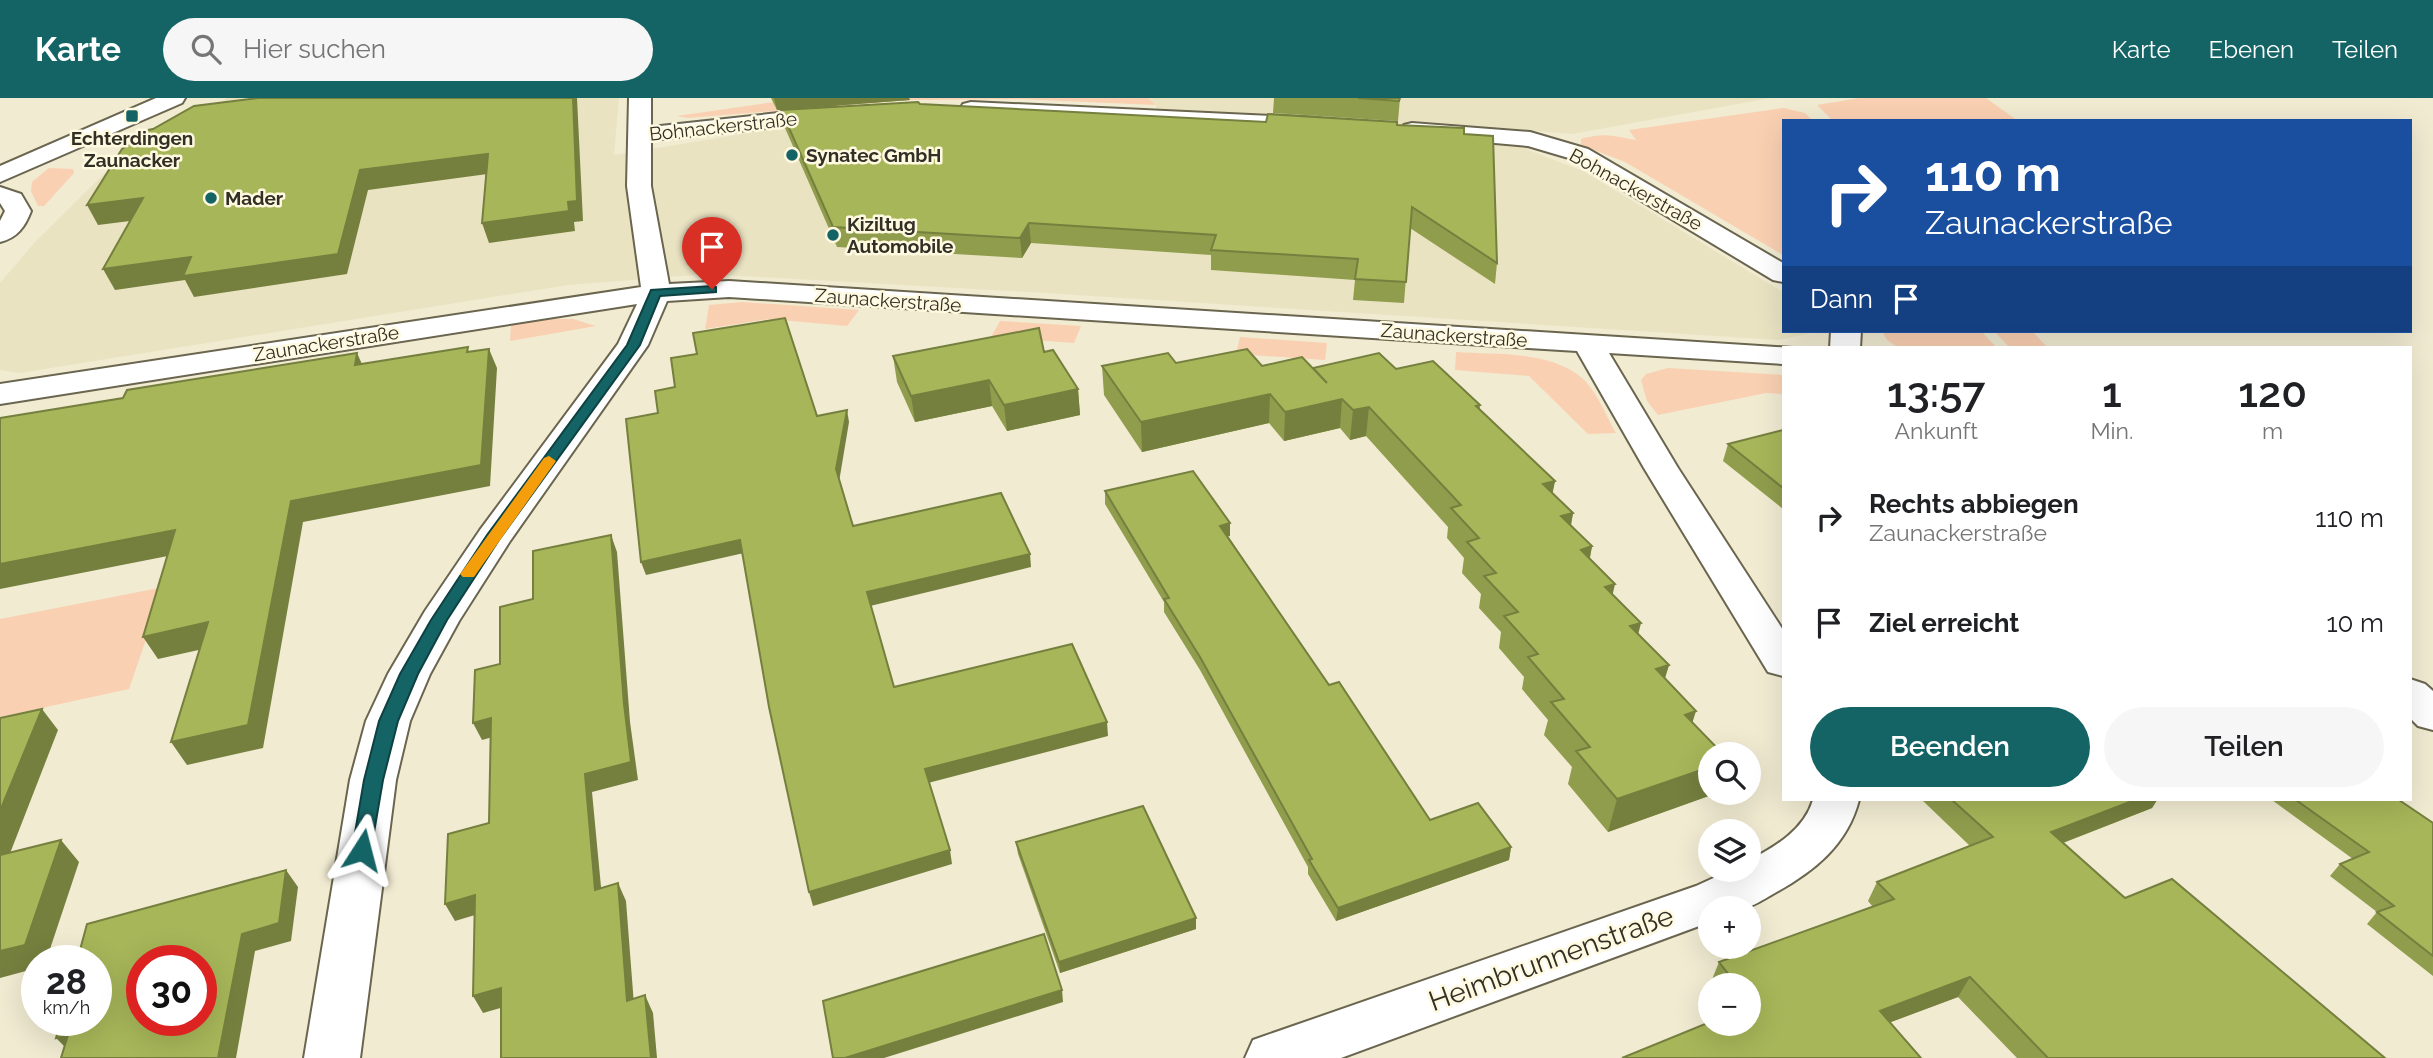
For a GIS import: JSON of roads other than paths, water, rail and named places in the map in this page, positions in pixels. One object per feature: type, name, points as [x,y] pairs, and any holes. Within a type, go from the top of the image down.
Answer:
[{"type":"street","points":[[0,175],[174,98]]},
{"type":"street","points":[[331,1058],[371,793],[388,721],[409,674],[439,620],[493,538],[633,345],[656,293],[639,186],[640,98]]},
{"type":"street","points":[[948,109],[1184,107],[1336,126]]},
{"type":"street","name":"Bohnackerstraße","points":[[638,135],[858,113]]},
{"type":"street","name":"Bohnackerstraße","points":[[1389,129],[1530,139],[1580,154],[1782,273]]},
{"type":"street","points":[[0,194],[12,199],[19,211],[13,224],[0,234]]},
{"type":"street","name":"Zaunackerstraße","points":[[0,394],[656,293],[729,289],[1782,355]]},
{"type":"street","points":[[1588,344],[1661,468],[1782,660]]},
{"type":"street","points":[[2412,696],[2433,715]]},
{"type":"street","name":"Heimbrunnenstraße","points":[[1273,1058],[1714,900],[1762,877],[1793,858],[1820,834],[1835,810],[1836,801]]},
{"type":"place","name":"Echterdingen Zaunacker","points":[[132,116]]},
{"type":"place","name":"Synatec GmbH","points":[[792,155]]},
{"type":"place","name":"Mader","points":[[211,198]]},
{"type":"place","name":"Kiziltug Automobile","points":[[833,235]]}]
